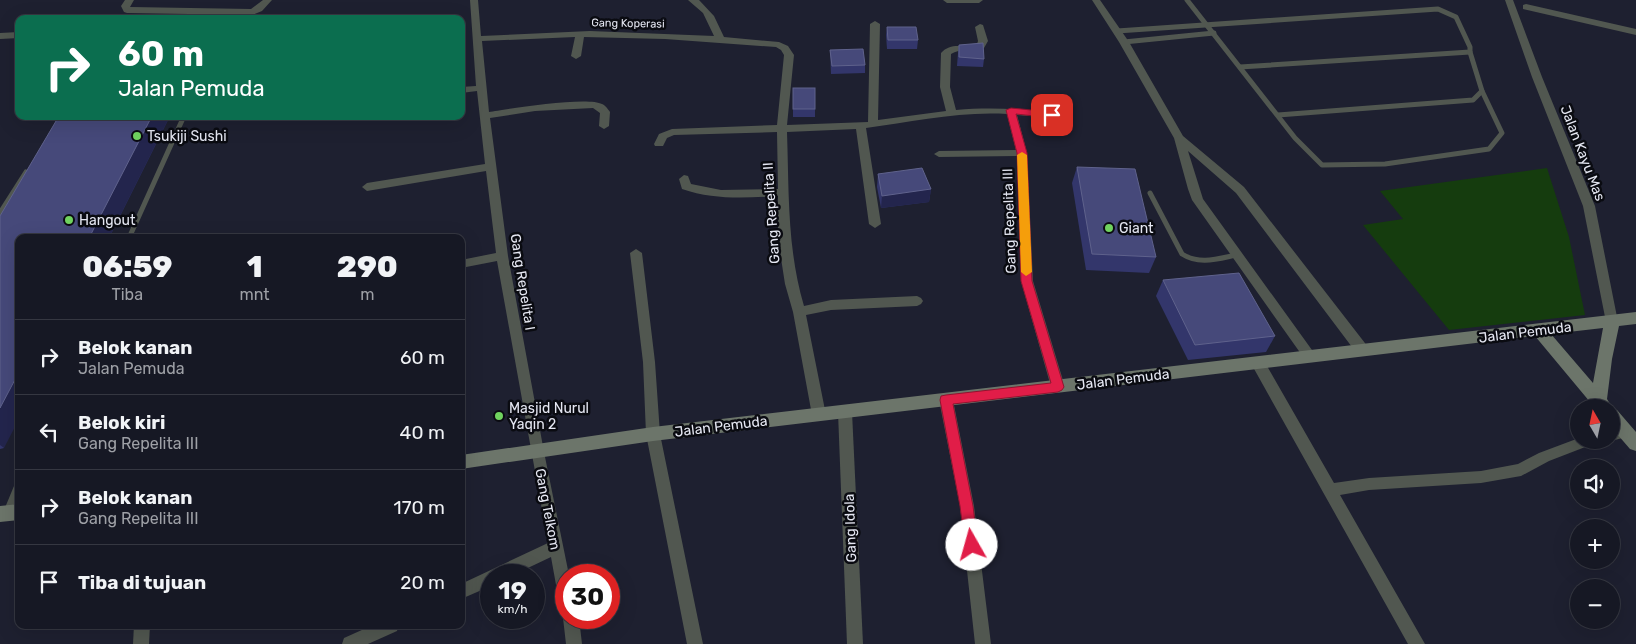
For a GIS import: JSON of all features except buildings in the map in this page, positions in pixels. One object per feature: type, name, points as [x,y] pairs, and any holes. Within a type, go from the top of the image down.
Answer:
[{"type":"main road","name":"Jalan Pemuda","points":[[465,461],[653,434],[1540,331],[1636,318]]},
{"type":"main road","points":[[1602,399],[1604,359],[1612,322]]},
{"type":"main road","points":[[1540,331],[1598,399]]},
{"type":"street","points":[[130,0],[125,6],[128,10],[252,12],[259,9],[268,0]]},
{"type":"street","name":"Gang Repelita I","points":[[474,0],[484,116],[502,256],[537,452]]},
{"type":"street","points":[[692,0],[714,21],[720,39]]},
{"type":"street","points":[[947,0],[979,0]]},
{"type":"street","points":[[1096,0],[1124,42],[1179,138],[1193,189],[1198,200],[1311,357]]},
{"type":"street","name":"Jalan Kayu Mas","points":[[1509,0],[1537,77],[1589,206],[1612,322]]},
{"type":"street","points":[[1526,7],[1636,32]]},
{"type":"street","points":[[873,125],[875,24]]},
{"type":"street","points":[[952,113],[945,87],[946,53],[953,48],[976,49],[981,46],[983,41],[980,27]]},
{"type":"street","points":[[0,36],[15,34]]},
{"type":"street","points":[[576,56],[580,34]]},
{"type":"street","name":"Gang Koperasi","points":[[478,39],[580,34],[664,34],[776,44]]},
{"type":"street","name":"Gang Repelita II","points":[[776,44],[784,46],[789,55],[782,128],[784,239],[791,284],[799,312],[819,415]]},
{"type":"street","points":[[465,90],[481,88]]},
{"type":"street","points":[[484,116],[535,108],[587,104],[602,109],[605,112],[604,126]]},
{"type":"street","points":[[659,144],[663,136],[672,132],[861,126],[952,113],[1011,110],[1052,115]]},
{"type":"street","name":"Gang Repelita III","points":[[1011,110],[1022,153],[1027,281],[1058,387]]},
{"type":"street","points":[[861,126],[875,224]]},
{"type":"street","points":[[1179,138],[1240,190],[1363,351]]},
{"type":"street","points":[[939,154],[1022,153]]},
{"type":"street","points":[[367,187],[491,167]]},
{"type":"street","points":[[684,179],[686,186],[698,191],[756,194],[782,192]]},
{"type":"street","points":[[636,253],[649,362],[653,434],[695,644]]},
{"type":"street","points":[[465,263],[502,256]]},
{"type":"street","points":[[799,312],[831,305],[916,301]]},
{"type":"street","points":[[1258,363],[1417,644]]},
{"type":"street","points":[[946,400],[967,506],[984,644]]},
{"type":"street","name":"Gang Idola","points":[[845,412],[855,644]]},
{"type":"street","points":[[1331,490],[1369,484],[1481,477],[1521,470],[1551,454],[1570,447]]},
{"type":"street","name":"Gang Telkom","points":[[537,452],[559,564]]},
{"type":"street","points":[[520,564],[556,547]]},
{"type":"street","points":[[465,590],[480,583]]},
{"type":"street","points":[[140,644],[142,629]]},
{"type":"street","points":[[350,644],[382,629]]},
{"type":"street","points":[[572,629],[574,644]]},
{"type":"lane","points":[[1117,31],[1206,24],[1438,9],[1456,17],[1470,47],[1482,91],[1502,133],[1489,149],[1430,160],[1354,167],[1322,165],[1296,138],[1214,33],[1206,24],[1187,0]]},
{"type":"lane","points":[[1124,42],[1214,33]]},
{"type":"lane","points":[[1240,66],[1470,52]]},
{"type":"lane","points":[[1278,115],[1473,100],[1482,91]]},
{"type":"lane","points":[[131,234],[182,120]]},
{"type":"lane","points":[[0,213],[31,165]]},
{"type":"lane","points":[[1150,193],[1182,254],[1188,260],[1196,262],[1236,255]]},
{"type":"lane","points":[[8,513],[15,494]]},
{"type":"green space","points":[[1547,168],[1569,237],[1585,315],[1449,330],[1363,225],[1403,219],[1380,191]]},
{"type":"slow traffic","points":[[1022,155],[1026,272]]},
{"type":"place","name":"Tsukiji Sushi","points":[[137,136]]},
{"type":"place","name":"Hangout","points":[[69,220]]},
{"type":"place","name":"Giant","points":[[1109,228]]},
{"type":"place","name":"Masjid Nurul Yaqin 2","points":[[499,416]]},
{"type":"route","points":[[972,545],[967,506],[946,400],[1058,387],[1027,281],[1022,153],[1011,110],[1052,115]]}]
